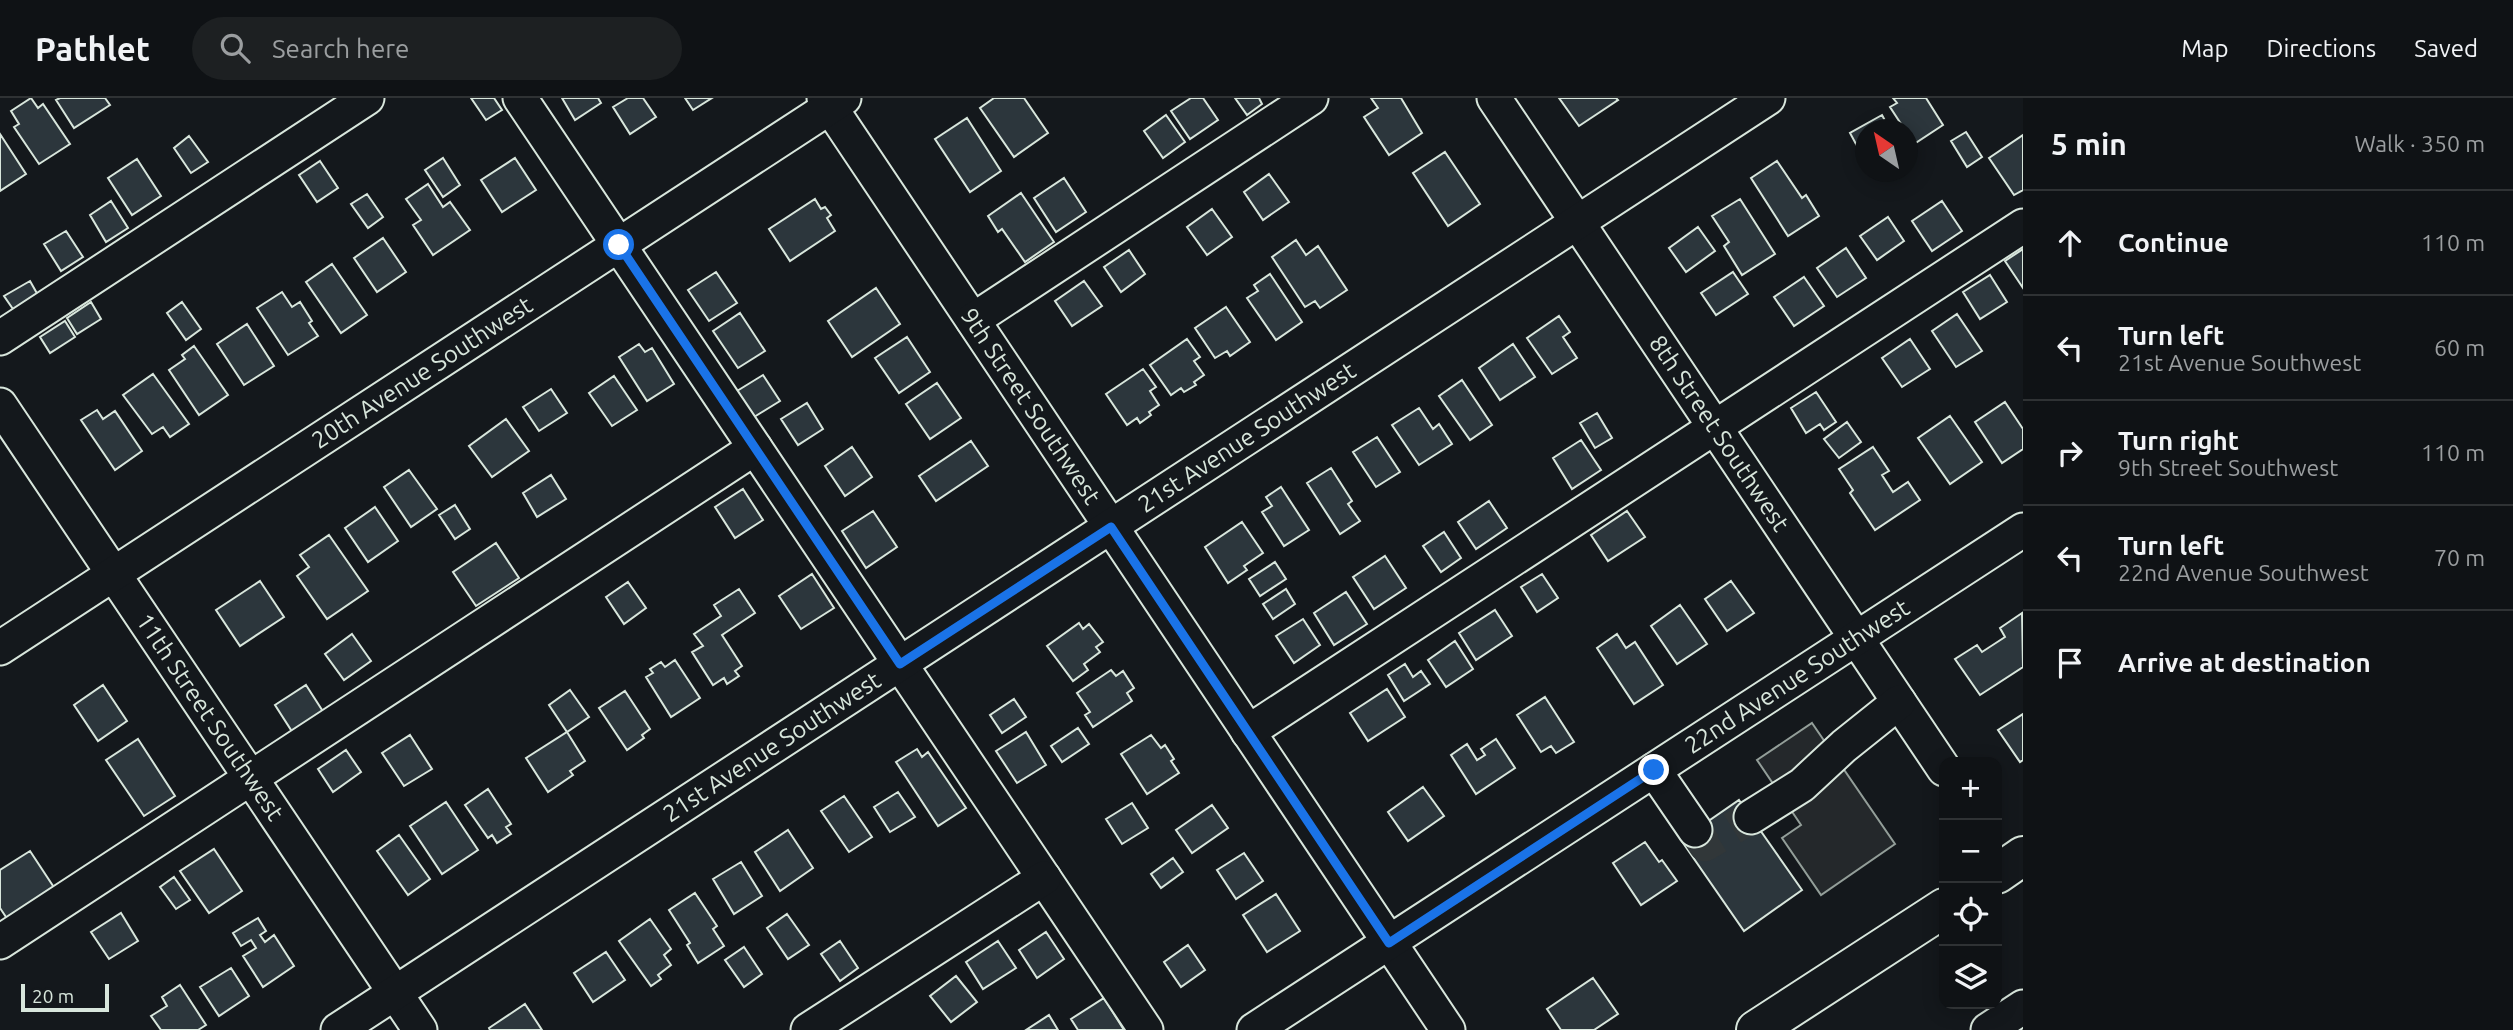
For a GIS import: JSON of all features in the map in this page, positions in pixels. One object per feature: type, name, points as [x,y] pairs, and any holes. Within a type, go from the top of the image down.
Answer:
[{"type":"main road","points":[[1756,1030],[1939,911]]},
{"type":"street","points":[[0,338],[367,98]]},
{"type":"street","points":[[520,98],[1146,1030]]},
{"type":"street","points":[[973,320],[1311,98]]},
{"type":"street","name":"8th Street Southwest","points":[[1494,98],[1939,762]]},
{"type":"street","name":"21st Avenue Southwest","points":[[338,1030],[1768,98]]},
{"type":"street","name":"20th Avenue Southwest","points":[[0,648],[619,245],[833,101]]},
{"type":"street","name":"9th Street Southwest","points":[[833,101],[973,320],[1448,1030]]},
{"type":"street","points":[[1248,732],[2023,226]]},
{"type":"street","name":"11th Street Southwest","points":[[0,405],[420,1030]]},
{"type":"street","points":[[0,942],[755,448]]},
{"type":"street","name":"22nd Avenue Southwest","points":[[1254,1030],[2023,530]]},
{"type":"street","points":[[1751,817],[1802,785],[1844,746],[1899,702]]},
{"type":"street","points":[[1654,770],[1695,830]]},
{"type":"street","points":[[808,1030],[1044,878]]},
{"type":"street","points":[[1988,1030],[2023,1007]]},
{"type":"shaded area","points":[[1812,723],[1895,844],[1821,895],[1782,838],[1801,825],[1757,760]]},
{"type":"building","points":[[31,98],[38,108],[43,104],[70,144],[39,164],[14,127],[19,124],[11,111]]},
{"type":"building","points":[[105,98],[110,105],[74,128],[56,100]]},
{"type":"building","points":[[471,98],[494,98],[502,110],[486,120]]},
{"type":"building","points":[[562,98],[598,98],[601,103],[575,120]]},
{"type":"building","points":[[628,98],[643,98],[656,117],[630,134],[613,107]]},
{"type":"building","points":[[685,98],[712,98],[693,110]]},
{"type":"building","points":[[994,98],[1024,98],[1048,133],[1014,157],[980,108]]},
{"type":"building","points":[[1191,98],[1203,98],[1218,120],[1190,139],[1171,111]]},
{"type":"building","points":[[1235,98],[1259,98],[1262,104],[1247,115]]},
{"type":"building","points":[[1371,98],[1401,98],[1422,133],[1389,155],[1364,117],[1378,108]]},
{"type":"building","points":[[1559,98],[1616,98],[1618,100],[1579,126]]},
{"type":"building","points":[[1893,98],[1926,98],[1943,125],[1918,141],[1918,119],[1898,119],[1890,107],[1897,103]]},
{"type":"building","points":[[1166,115],[1185,142],[1163,158],[1144,131]]},
{"type":"building","points":[[967,118],[1001,171],[970,192],[935,139]]},
{"type":"building","points":[[1966,132],[1982,157],[1967,167],[1951,141]]},
{"type":"building","points":[[0,134],[26,174],[0,191]]},
{"type":"building","points":[[2023,135],[2023,190],[2014,195],[1989,158]]},
{"type":"building","points":[[189,136],[208,162],[191,173],[174,148]]},
{"type":"building","points":[[1445,152],[1480,204],[1448,226],[1413,173]]},
{"type":"building","points":[[443,158],[460,185],[443,197],[425,170]]},
{"type":"building","points":[[515,158],[536,190],[502,212],[481,180]]},
{"type":"building","points":[[137,159],[161,196],[132,215],[108,178]]},
{"type":"building","points":[[320,161],[338,188],[317,202],[299,175]]},
{"type":"building","points":[[1777,161],[1802,198],[1806,195],[1819,216],[1788,236],[1751,178]]},
{"type":"building","points":[[1269,174],[1289,202],[1263,220],[1244,192]]},
{"type":"building","points":[[1064,178],[1086,212],[1056,232],[1034,198]]},
{"type":"building","points":[[428,184],[443,207],[450,202],[470,230],[433,255],[413,225],[421,220],[406,199]]},
{"type":"building","points":[[1021,193],[1054,242],[1025,262],[1002,229],[998,232],[988,216]]},
{"type":"building","points":[[367,194],[383,217],[368,228],[351,204]]},
{"type":"building","points":[[815,199],[821,209],[825,207],[831,215],[827,218],[835,231],[790,261],[769,229]]},
{"type":"building","points":[[1740,199],[1775,254],[1742,275],[1724,246],[1729,242],[1712,216]]},
{"type":"building","points":[[111,201],[128,228],[106,242],[90,215]]},
{"type":"building","points":[[1942,201],[1962,231],[1932,251],[1912,221]]},
{"type":"building","points":[[1212,209],[1232,237],[1207,255],[1187,227]]},
{"type":"building","points":[[1888,217],[1904,241],[1877,260],[1860,236]]},
{"type":"building","points":[[1698,227],[1715,251],[1686,272],[1669,248]]},
{"type":"building","points":[[66,231],[83,257],[61,271],[44,244]]},
{"type":"building","points":[[383,238],[406,272],[377,292],[354,258]]},
{"type":"building","points":[[1296,240],[1306,255],[1318,246],[1347,290],[1320,308],[1315,301],[1305,307],[1272,257]]},
{"type":"building","points":[[1846,248],[1866,278],[1837,297],[1817,268]]},
{"type":"building","points":[[2023,249],[2023,288],[2005,261]]},
{"type":"building","points":[[1129,250],[1145,274],[1121,292],[1104,267]]},
{"type":"building","points":[[332,264],[367,315],[341,333],[306,282]]},
{"type":"building","points":[[716,272],[737,303],[709,321],[688,290]]},
{"type":"building","points":[[1733,272],[1748,294],[1716,315],[1701,293]]},
{"type":"building","points":[[1270,274],[1302,322],[1276,340],[1247,298],[1258,291],[1254,285]]},
{"type":"building","points":[[1990,275],[2007,302],[1980,319],[1963,292]]},
{"type":"building","points":[[1804,277],[1824,306],[1794,326],[1774,297]]},
{"type":"building","points":[[30,281],[39,297],[15,312],[4,296]]},
{"type":"building","points":[[1084,281],[1102,306],[1072,326],[1055,301]]},
{"type":"building","points":[[876,288],[900,324],[852,357],[828,321]]},
{"type":"building","points":[[282,292],[292,307],[300,302],[318,336],[288,355],[257,308]]},
{"type":"building","points":[[91,302],[101,319],[77,334],[67,318]]},
{"type":"building","points":[[182,302],[201,329],[186,340],[167,313]]},
{"type":"building","points":[[1226,307],[1250,342],[1230,356],[1227,351],[1215,358],[1195,328]]},
{"type":"building","points":[[740,313],[765,351],[738,368],[713,331]]},
{"type":"building","points":[[1957,314],[1982,351],[1956,367],[1932,331]]},
{"type":"building","points":[[1559,316],[1570,332],[1563,337],[1577,358],[1552,374],[1527,338]]},
{"type":"building","points":[[65,321],[75,337],[50,353],[40,337]]},
{"type":"building","points":[[247,324],[274,366],[244,385],[217,344]]},
{"type":"building","points":[[907,337],[930,372],[899,393],[875,358]]},
{"type":"building","points":[[1187,339],[1200,357],[1194,361],[1204,375],[1194,382],[1196,385],[1184,392],[1181,388],[1171,395],[1150,365]]},
{"type":"building","points":[[1910,339],[1930,369],[1902,387],[1882,358]]},
{"type":"building","points":[[639,344],[645,352],[652,348],[674,384],[647,401],[619,357]]},
{"type":"building","points":[[1513,344],[1535,377],[1500,400],[1479,368]]},
{"type":"building","points":[[194,346],[228,395],[199,415],[169,370],[185,359],[182,355]]},
{"type":"building","points":[[1143,369],[1156,387],[1150,391],[1159,405],[1140,423],[1137,418],[1127,425],[1106,394]]},
{"type":"building","points":[[153,374],[189,424],[170,437],[163,427],[152,434],[123,395]]},
{"type":"building","points":[[763,375],[780,401],[754,417],[737,391]]},
{"type":"building","points":[[614,376],[637,410],[612,426],[589,393]]},
{"type":"building","points":[[1462,380],[1492,425],[1470,440],[1439,396]]},
{"type":"building","points":[[937,383],[961,418],[930,439],[906,404]]},
{"type":"building","points":[[551,389],[567,413],[539,431],[523,407]]},
{"type":"building","points":[[1816,392],[1836,422],[1824,430],[1820,424],[1806,433],[1791,408]]},
{"type":"building","points":[[2005,402],[2023,429],[2023,449],[2002,463],[1975,422]]},
{"type":"building","points":[[807,403],[823,429],[798,445],[781,419]]},
{"type":"building","points":[[1419,408],[1433,429],[1439,424],[1452,444],[1419,465],[1392,425]]},
{"type":"building","points":[[97,410],[103,419],[115,411],[142,451],[115,470],[81,420]]},
{"type":"building","points":[[1597,413],[1612,438],[1595,448],[1580,423]]},
{"type":"building","points":[[1950,416],[1982,462],[1950,484],[1918,438]]},
{"type":"building","points":[[506,419],[529,451],[492,477],[469,446]]},
{"type":"building","points":[[1847,422],[1861,442],[1839,458],[1824,439]]},
{"type":"building","points":[[1377,437],[1400,472],[1376,487],[1353,452]]},
{"type":"building","points":[[1581,440],[1601,470],[1572,489],[1553,458]]},
{"type":"building","points":[[971,441],[988,466],[936,501],[919,476]]},
{"type":"building","points":[[852,447],[872,477],[845,496],[825,466]]},
{"type":"building","points":[[1873,447],[1889,471],[1882,475],[1893,492],[1908,482],[1920,500],[1875,530],[1850,493],[1853,490],[1839,469]]},
{"type":"building","points":[[1331,468],[1352,501],[1348,504],[1360,521],[1340,534],[1307,483]]},
{"type":"building","points":[[409,470],[437,509],[411,527],[384,487]]},
{"type":"building","points":[[551,475],[566,499],[537,517],[523,493]]},
{"type":"building","points":[[1281,487],[1309,530],[1284,546],[1262,512],[1272,506],[1266,497]]},
{"type":"building","points":[[743,489],[763,520],[735,538],[715,507]]},
{"type":"building","points":[[1489,501],[1507,528],[1476,549],[1458,522]]},
{"type":"building","points":[[455,505],[470,529],[455,539],[439,515]]},
{"type":"building","points":[[375,507],[398,541],[368,562],[345,528]]},
{"type":"building","points":[[873,511],[897,547],[866,568],[842,531]]},
{"type":"building","points":[[1627,511],[1645,537],[1608,561],[1591,535]]},
{"type":"building","points":[[1242,522],[1263,553],[1244,566],[1247,570],[1228,583],[1205,547]]},
{"type":"building","points":[[1444,532],[1461,558],[1441,572],[1423,546]]},
{"type":"building","points":[[329,535],[368,591],[327,619],[297,576],[309,567],[300,555]]},
{"type":"building","points":[[496,543],[519,578],[476,606],[453,572]]},
{"type":"building","points":[[1385,556],[1406,588],[1374,609],[1353,577]]},
{"type":"building","points":[[1275,562],[1286,579],[1260,596],[1249,579]]},
{"type":"building","points":[[812,574],[834,608],[801,629],[779,596]]},
{"type":"building","points":[[1542,574],[1558,598],[1537,612],[1521,587]]},
{"type":"building","points":[[260,581],[284,617],[240,646],[216,610]]},
{"type":"building","points":[[1731,581],[1754,613],[1727,631],[1705,599]]},
{"type":"building","points":[[628,582],[646,608],[624,624],[606,597]]},
{"type":"building","points":[[739,589],[755,613],[722,635],[742,666],[735,671],[739,676],[727,684],[724,678],[713,685],[692,652],[703,646],[694,634],[721,616],[714,605]]},
{"type":"building","points":[[1286,589],[1295,604],[1273,619],[1263,604]]},
{"type":"building","points":[[1346,592],[1367,624],[1334,645],[1314,613]]},
{"type":"building","points":[[1680,605],[1707,644],[1677,664],[1651,626]]},
{"type":"building","points":[[1495,610],[1512,636],[1476,660],[1459,633]]},
{"type":"building","points":[[2022,613],[2023,667],[1980,695],[1955,659],[1977,645],[1982,652],[2005,637],[2000,628]]},
{"type":"building","points":[[1303,619],[1320,645],[1294,663],[1276,636]]},
{"type":"building","points":[[1079,623],[1083,629],[1089,624],[1103,642],[1096,647],[1100,652],[1084,664],[1088,670],[1073,681],[1047,646]]},
{"type":"building","points":[[352,634],[371,661],[344,680],[325,654]]},
{"type":"building","points":[[1617,634],[1626,648],[1635,642],[1663,685],[1634,704],[1597,648]]},
{"type":"building","points":[[1455,641],[1473,669],[1446,687],[1428,660]]},
{"type":"building","points":[[675,660],[700,698],[671,717],[646,677],[653,673],[650,669],[661,662],[665,667]]},
{"type":"building","points":[[1405,664],[1413,677],[1421,671],[1430,684],[1404,701],[1388,675]]},
{"type":"building","points":[[1111,670],[1116,676],[1123,671],[1134,688],[1127,693],[1132,701],[1093,727],[1085,715],[1090,712],[1077,693]]},
{"type":"building","points":[[103,685],[127,721],[98,741],[74,705]]},
{"type":"building","points":[[306,685],[324,713],[293,733],[275,705]]},
{"type":"building","points":[[1387,689],[1405,717],[1368,741],[1350,713]]},
{"type":"building","points":[[570,690],[589,717],[567,732],[549,705]]},
{"type":"building","points":[[625,691],[650,729],[642,735],[644,738],[627,750],[599,708]]},
{"type":"building","points":[[1545,697],[1574,742],[1556,753],[1551,746],[1541,752],[1517,715]]},
{"type":"building","points":[[1014,699],[1026,717],[1002,733],[990,715]]},
{"type":"building","points":[[2023,714],[2023,760],[2020,762],[1998,730]]},
{"type":"building","points":[[1078,728],[1089,744],[1062,762],[1051,746]]},
{"type":"building","points":[[567,732],[585,761],[570,771],[573,775],[548,792],[526,758]]},
{"type":"building","points":[[1026,732],[1046,765],[1017,783],[996,751]]},
{"type":"building","points":[[410,735],[432,769],[404,786],[382,753]]},
{"type":"building","points":[[1151,735],[1161,748],[1165,745],[1179,773],[1147,794],[1121,754]]},
{"type":"building","points":[[138,739],[175,796],[144,816],[106,760]]},
{"type":"building","points":[[1496,739],[1515,768],[1476,794],[1451,755],[1467,744],[1477,760],[1485,755],[1481,749]]},
{"type":"building","points":[[917,749],[922,757],[928,752],[966,808],[938,826],[896,762]]},
{"type":"building","points":[[346,750],[361,772],[333,792],[318,769]]},
{"type":"building","points":[[1423,787],[1444,816],[1408,841],[1388,812]]},
{"type":"building","points":[[488,789],[511,824],[506,827],[511,834],[497,843],[492,835],[488,838],[465,805]]},
{"type":"building","points":[[898,792],[915,817],[890,832],[874,807]]},
{"type":"building","points":[[844,796],[872,837],[849,852],[821,811]]},
{"type":"building","points":[[1739,800],[1802,890],[1744,931],[1681,840]]},
{"type":"building","points":[[446,802],[478,850],[442,874],[410,826]]},
{"type":"building","points":[[1132,803],[1148,828],[1122,844],[1106,819]]},
{"type":"building","points":[[1212,805],[1228,828],[1192,853],[1176,830]]},
{"type":"building","points":[[788,830],[813,868],[780,891],[755,852]]},
{"type":"building","points":[[399,835],[430,879],[408,895],[377,851]]},
{"type":"building","points":[[1645,842],[1677,881],[1641,905],[1613,863]]},
{"type":"building","points":[[214,849],[242,891],[209,913],[180,871]]},
{"type":"building","points":[[30,851],[57,892],[10,923],[0,908],[0,870]]},
{"type":"building","points":[[1244,853],[1263,881],[1236,899],[1217,870]]},
{"type":"building","points":[[1173,858],[1183,872],[1161,888],[1151,874]]},
{"type":"building","points":[[741,862],[762,896],[734,914],[713,879]]},
{"type":"building","points":[[174,877],[190,900],[176,909],[160,887]]},
{"type":"building","points":[[695,893],[717,926],[713,929],[724,946],[698,963],[687,945],[690,943],[669,910]]},
{"type":"building","points":[[1276,894],[1300,931],[1267,952],[1243,915]]},
{"type":"building","points":[[121,913],[138,941],[109,959],[91,932]]},
{"type":"building","points":[[787,914],[809,945],[788,959],[767,928]]},
{"type":"building","points":[[258,918],[266,931],[260,935],[265,942],[274,935],[294,966],[263,987],[243,956],[256,948],[251,940],[241,946],[233,933]]},
{"type":"building","points":[[650,919],[671,949],[664,955],[671,965],[658,975],[661,979],[651,986],[619,941]]},
{"type":"building","points":[[1046,932],[1064,959],[1037,978],[1019,950]]},
{"type":"building","points":[[840,941],[858,968],[840,981],[821,954]]},
{"type":"building","points":[[998,941],[1016,968],[983,989],[966,962]]},
{"type":"building","points":[[1188,945],[1205,970],[1181,987],[1164,962]]},
{"type":"building","points":[[744,947],[762,974],[744,987],[725,960]]},
{"type":"building","points":[[606,952],[625,980],[593,1002],[574,973]]},
{"type":"building","points":[[231,968],[249,996],[219,1016],[200,987]]},
{"type":"building","points":[[956,976],[977,1002],[951,1022],[930,996]]},
{"type":"building","points":[[1593,978],[1618,1014],[1594,1030],[1561,1030],[1547,1009]]},
{"type":"building","points":[[180,985],[206,1025],[198,1030],[161,1030],[151,1016],[167,1006],[162,997]]},
{"type":"building","points":[[1104,998],[1124,1030],[1078,1030],[1071,1019]]},
{"type":"building","points":[[525,1004],[542,1030],[490,1030],[489,1028]]},
{"type":"building","points":[[1049,1015],[1058,1030],[1026,1030]]},
{"type":"tunnel","points":[[1695,830],[1705,845],[1751,817]]},
{"type":"route","points":[[619,245],[900,664],[1111,527],[1389,943],[1654,770]]}]
